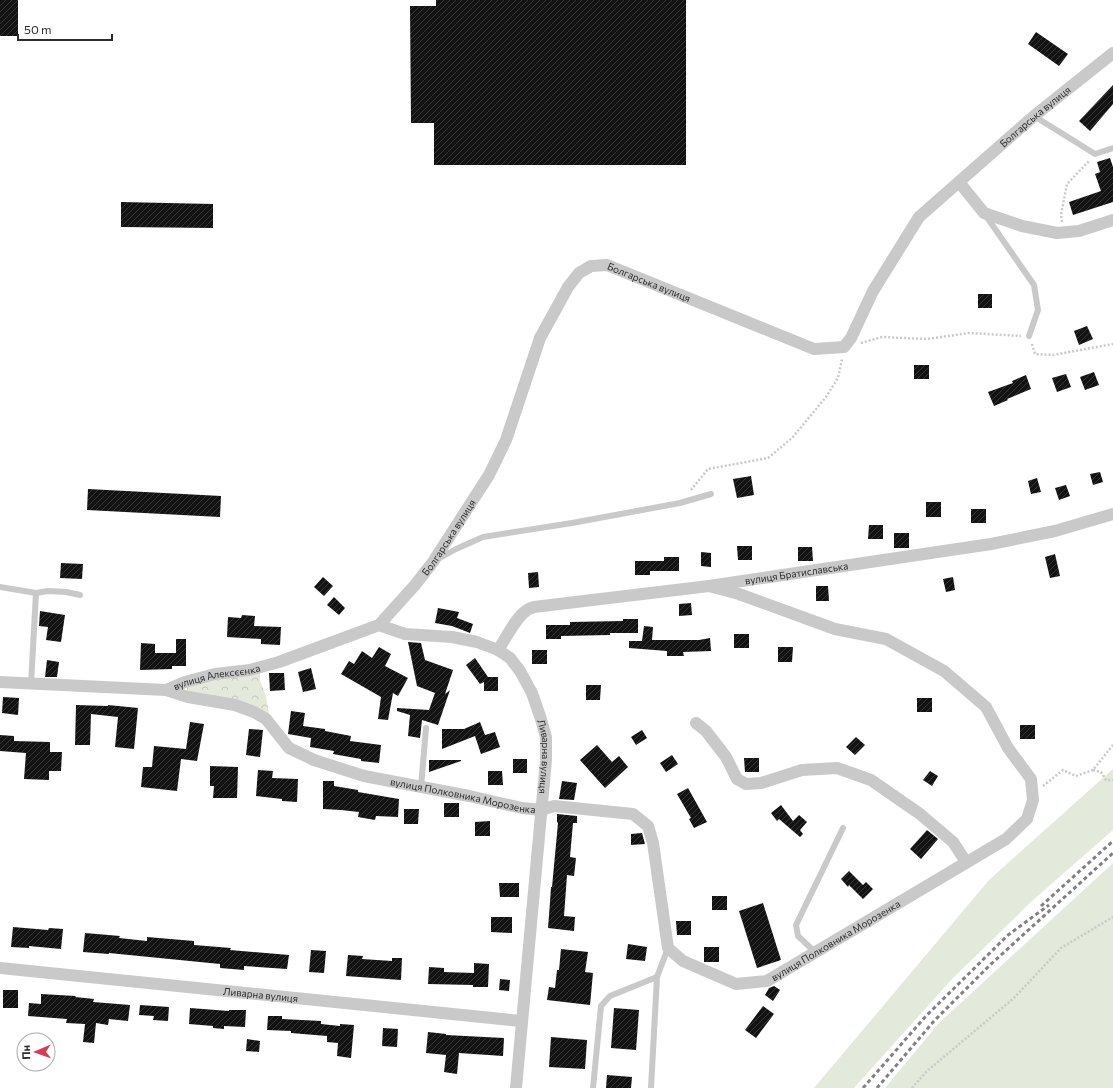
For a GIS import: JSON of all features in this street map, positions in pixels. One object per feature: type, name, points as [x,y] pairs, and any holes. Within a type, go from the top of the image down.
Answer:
[{"type":"street","name":"Болгарська вулиця","points":[[379,625],[415,585],[433,562],[489,475],[506,440],[540,338],[568,287],[579,273],[591,266],[607,265],[814,349],[844,347],[851,338],[873,291],[919,217],[1034,116],[1113,53]]},
{"type":"street","points":[[959,182],[984,213],[1022,226],[1063,233],[1079,231],[1113,220]]},
{"type":"street","name":"вулиця Братиславська","points":[[498,650],[522,613],[527,609],[534,607],[709,586],[991,544],[1055,531],[1113,514]]},
{"type":"street","name":"вулиця Полковника Морозенка","points":[[166,690],[188,697],[235,705],[254,712],[266,719],[289,748],[314,760],[364,776],[469,796],[522,808],[541,810],[554,806],[633,814],[648,826],[653,843],[668,948],[683,961],[736,984],[767,981],[1006,839],[1027,820],[1033,800],[1031,779],[1008,748],[986,707],[944,671],[886,640],[835,629],[739,594],[709,586]]},
{"type":"street","name":"Ливарна вулиця","points":[[379,625],[405,634],[452,637],[477,642],[498,650],[510,658],[520,670],[532,693],[542,719],[546,737],[546,748],[516,1088]]},
{"type":"street","name":"вулиця Алексєєнка","points":[[0,682],[166,690],[185,682],[215,674],[250,670],[279,662],[379,625]]},
{"type":"street","points":[[696,723],[706,730],[726,757],[737,779],[746,784],[761,783],[802,770],[836,768],[844,770],[871,780],[920,814],[953,842],[966,862]]},
{"type":"street","name":"Ливарна вулиця","points":[[0,968],[521,1021]]},
{"type":"lane","points":[[1034,116],[1095,154],[1113,148]]},
{"type":"lane","points":[[984,213],[1034,285],[1038,310],[1029,336]]},
{"type":"lane","points":[[433,562],[456,549],[483,537],[572,523],[680,503],[710,494]]},
{"type":"lane","points":[[0,587],[36,593],[60,591],[80,594]]},
{"type":"lane","points":[[31,684],[36,593]]},
{"type":"lane","points":[[421,787],[426,728]]},
{"type":"lane","points":[[815,952],[798,936],[796,925],[843,828]]},
{"type":"lane","points":[[651,1088],[657,977],[668,948]]},
{"type":"lane","points":[[593,1088],[601,1006],[610,996],[657,977]]},
{"type":"path","points":[[1063,233],[1061,215],[1067,184],[1095,154]]},
{"type":"path","points":[[680,503],[708,470],[768,458],[792,438],[826,397],[838,378],[844,347],[882,337],[928,339],[969,334],[1029,336],[1035,354],[1053,355],[1113,344]]},
{"type":"path","points":[[1033,800],[1042,786],[1063,770],[1076,776],[1093,770],[1113,745]]},
{"type":"path","points":[[1093,770],[1101,772],[1106,780],[1113,780]]},
{"type":"path","points":[[912,1088],[927,1071],[1014,998],[1061,948],[1113,917]]},
{"type":"green space","points":[[260,672],[260,680],[266,696],[269,714],[188,693],[186,685]]},
{"type":"green space","points":[[1113,769],[1113,830],[1032,901],[952,979],[854,1088],[814,1088],[989,880]]},
{"type":"green space","points":[[1113,863],[1113,1088],[885,1088],[939,1023]]},
{"type":"building","points":[[0,0],[18,0],[18,36],[0,36]]},
{"type":"building","points":[[436,0],[686,0],[686,165],[434,165],[434,123],[411,123],[410,6],[436,6]]},
{"type":"building","points":[[1036,32],[1068,54],[1059,66],[1028,44]]},
{"type":"building","points":[[1113,85],[1113,104],[1090,131],[1079,121]]},
{"type":"building","points":[[1110,158],[1113,167],[1113,202],[1073,215],[1069,202],[1101,191],[1095,174],[1100,172],[1097,162]]},
{"type":"building","points":[[121,202],[213,204],[213,228],[121,227]]},
{"type":"building","points":[[978,294],[992,294],[992,308],[978,308]]},
{"type":"building","points":[[1087,326],[1093,339],[1079,345],[1074,331]]},
{"type":"building","points":[[914,365],[929,365],[929,379],[914,379]]},
{"type":"building","points":[[1094,372],[1099,385],[1085,390],[1080,377]]},
{"type":"building","points":[[1066,374],[1071,387],[1057,392],[1052,378]]},
{"type":"building","points":[[1026,375],[1031,389],[994,406],[988,392],[1013,383],[1012,381]]},
{"type":"building","points":[[1100,472],[1103,482],[1093,485],[1090,474]]},
{"type":"building","points":[[751,476],[754,495],[737,498],[733,479]]},
{"type":"building","points":[[1037,478],[1041,492],[1031,494],[1028,481]]},
{"type":"building","points":[[1066,485],[1070,496],[1059,500],[1055,488]]},
{"type":"building","points":[[88,489],[221,496],[220,517],[87,510]]},
{"type":"building","points":[[926,502],[941,502],[941,517],[926,517]]},
{"type":"building","points":[[971,509],[986,509],[986,523],[971,523]]},
{"type":"building","points":[[869,525],[883,525],[883,539],[868,539]]},
{"type":"building","points":[[894,533],[909,533],[909,548],[894,548]]},
{"type":"building","points":[[737,546],[752,546],[752,560],[738,560]]},
{"type":"building","points":[[798,547],[812,547],[813,561],[798,561]]},
{"type":"building","points":[[701,552],[711,553],[711,567],[701,566]]},
{"type":"building","points":[[1055,554],[1060,576],[1050,578],[1045,557]]},
{"type":"building","points":[[664,557],[679,557],[679,571],[650,571],[650,575],[635,575],[635,561],[664,561]]},
{"type":"building","points":[[61,563],[83,564],[82,579],[60,578]]},
{"type":"building","points":[[538,572],[539,587],[529,588],[528,573]]},
{"type":"building","points":[[323,577],[333,586],[324,596],[314,587]]},
{"type":"building","points":[[953,577],[955,590],[946,592],[943,579]]},
{"type":"building","points":[[816,586],[828,586],[829,601],[816,601]]},
{"type":"building","points":[[334,597],[345,608],[339,615],[327,605]]},
{"type":"building","points":[[691,603],[692,615],[679,616],[679,604]]},
{"type":"building","points":[[438,608],[459,612],[457,618],[473,624],[470,633],[452,626],[435,623]]},
{"type":"building","points":[[40,611],[65,615],[61,642],[46,640],[48,627],[39,626]]},
{"type":"building","points":[[242,615],[255,616],[254,626],[281,627],[280,645],[261,644],[261,639],[227,637],[228,617],[241,618]]},
{"type":"building","points":[[623,619],[638,619],[638,633],[561,636],[561,639],[546,639],[546,625],[570,625],[570,622],[623,621]]},
{"type":"building","points":[[644,626],[653,627],[652,640],[699,640],[710,638],[711,651],[683,652],[684,656],[667,656],[667,651],[629,648],[629,641],[642,641]]},
{"type":"building","points":[[734,634],[749,634],[749,648],[734,648]]},
{"type":"building","points":[[176,639],[186,639],[186,666],[172,666],[172,669],[140,670],[141,643],[155,644],[155,653],[176,653]]},
{"type":"building","points":[[408,642],[421,643],[425,660],[453,670],[445,694],[450,690],[438,725],[422,720],[420,738],[408,736],[410,715],[397,711],[397,708],[429,710],[435,693],[417,686]]},
{"type":"building","points":[[379,647],[391,654],[385,666],[408,678],[398,696],[393,693],[388,720],[378,719],[381,697],[341,674],[349,661],[354,664],[362,651],[372,658]]},
{"type":"building","points":[[778,647],[793,647],[792,662],[778,662]]},
{"type":"building","points":[[532,650],[547,650],[547,664],[532,664]]},
{"type":"building","points":[[475,658],[488,677],[498,677],[498,691],[484,691],[484,682],[480,684],[466,665]]},
{"type":"building","points":[[47,660],[59,662],[57,677],[45,677]]},
{"type":"building","points":[[311,668],[316,689],[303,692],[298,672]]},
{"type":"building","points":[[269,673],[284,673],[285,690],[270,691]]},
{"type":"building","points":[[586,685],[601,685],[600,700],[586,700]]},
{"type":"building","points":[[3,697],[19,698],[18,715],[2,713]]},
{"type":"building","points":[[917,698],[932,698],[932,712],[917,712]]},
{"type":"building","points":[[76,705],[108,705],[138,708],[134,749],[115,747],[118,717],[91,714],[90,745],[75,745]]},
{"type":"building","points":[[291,711],[305,713],[303,726],[325,729],[325,731],[351,736],[350,741],[381,745],[379,763],[361,761],[361,759],[333,754],[334,751],[310,747],[311,738],[288,734]]},
{"type":"building","points":[[190,722],[204,724],[197,761],[181,759],[177,791],[141,787],[143,767],[152,767],[154,746],[186,749]]},
{"type":"building","points":[[480,722],[485,735],[495,732],[500,747],[481,754],[475,736],[442,749],[442,729],[464,729]]},
{"type":"building","points":[[1020,725],[1035,725],[1035,739],[1020,739]]},
{"type":"building","points":[[249,729],[263,730],[260,757],[246,755]]},
{"type":"building","points":[[642,730],[647,738],[636,745],[631,737]]},
{"type":"building","points":[[0,735],[14,736],[14,741],[50,742],[50,752],[62,752],[61,771],[49,771],[49,780],[24,779],[26,753],[0,751]]},
{"type":"building","points":[[856,737],[865,745],[855,755],[846,747]]},
{"type":"building","points":[[597,745],[612,762],[619,756],[628,767],[605,788],[580,760]]},
{"type":"building","points":[[672,755],[678,764],[666,772],[660,763]]},
{"type":"building","points":[[744,758],[759,758],[759,772],[745,772]]},
{"type":"building","points":[[513,759],[527,759],[527,773],[513,773]]},
{"type":"building","points":[[429,760],[461,760],[461,761],[429,772]]},
{"type":"building","points":[[210,766],[238,767],[237,798],[213,798],[214,786],[210,786]]},
{"type":"building","points":[[258,770],[273,771],[272,778],[298,779],[297,802],[256,796]]},
{"type":"building","points":[[488,771],[502,771],[503,785],[488,785]]},
{"type":"building","points":[[930,771],[938,776],[932,786],[923,780]]},
{"type":"building","points":[[323,781],[334,781],[334,786],[358,790],[358,792],[399,799],[398,817],[376,816],[375,820],[358,817],[359,812],[323,809]]},
{"type":"building","points":[[562,781],[577,783],[574,800],[559,799]]},
{"type":"building","points":[[688,788],[707,822],[694,828],[689,819],[691,818],[677,794]]},
{"type":"building","points":[[444,803],[459,803],[459,817],[444,817]]},
{"type":"building","points":[[781,805],[793,821],[799,815],[807,822],[800,830],[803,834],[800,837],[779,819],[777,821],[771,813]]},
{"type":"building","points":[[404,809],[419,809],[418,824],[404,824]]},
{"type":"building","points":[[557,814],[577,816],[577,823],[573,823],[570,857],[576,858],[574,876],[567,875],[564,916],[575,917],[574,931],[548,928],[558,823]]},
{"type":"building","points":[[490,821],[490,836],[475,836],[475,822]]},
{"type":"building","points":[[927,830],[938,839],[921,859],[910,849]]},
{"type":"building","points":[[642,833],[645,844],[631,845],[631,834]]},
{"type":"building","points":[[849,871],[863,885],[866,882],[873,889],[863,899],[849,885],[848,887],[841,879]]},
{"type":"building","points":[[499,883],[519,883],[519,897],[500,897]]},
{"type":"building","points":[[712,896],[727,896],[727,910],[712,910]]},
{"type":"building","points":[[763,903],[781,960],[757,968],[739,911]]},
{"type":"building","points":[[491,917],[512,917],[512,933],[491,932]]},
{"type":"building","points":[[676,921],[691,921],[691,935],[677,935]]},
{"type":"building","points":[[13,927],[48,930],[49,928],[63,929],[61,949],[29,946],[29,948],[11,947]]},
{"type":"building","points":[[85,933],[120,936],[119,938],[147,941],[147,937],[194,941],[194,945],[231,948],[230,950],[289,955],[287,969],[244,966],[244,970],[220,968],[220,964],[109,953],[83,952]]},
{"type":"building","points":[[628,944],[647,947],[645,961],[626,959]]},
{"type":"building","points":[[704,947],[719,947],[719,962],[704,962]]},
{"type":"building","points":[[561,949],[588,952],[585,972],[593,973],[590,1005],[547,1000],[549,987],[555,988],[557,970],[559,970]]},
{"type":"building","points":[[311,950],[326,951],[324,973],[309,972]]},
{"type":"building","points":[[348,955],[363,956],[362,959],[392,961],[392,958],[402,958],[401,980],[346,976]]},
{"type":"building","points":[[474,963],[489,964],[488,987],[473,987],[473,985],[428,984],[429,967],[444,968],[444,972],[474,973]]},
{"type":"building","points":[[500,979],[510,980],[509,991],[499,990]]},
{"type":"building","points":[[774,986],[780,990],[773,1001],[765,995],[769,988]]},
{"type":"building","points":[[3,990],[18,990],[18,1008],[3,1008]]},
{"type":"building","points":[[41,994],[76,996],[75,997],[94,999],[93,1002],[130,1005],[128,1021],[109,1019],[108,1025],[96,1023],[94,1043],[83,1042],[85,1024],[66,1023],[67,1019],[28,1016],[29,1003],[41,1004]]},
{"type":"building","points":[[140,1005],[169,1007],[168,1021],[153,1020],[154,1016],[139,1015]]},
{"type":"building","points":[[763,1006],[774,1014],[756,1038],[745,1030]]},
{"type":"building","points":[[190,1008],[229,1011],[246,1010],[245,1027],[224,1026],[224,1029],[213,1028],[213,1026],[189,1024]]},
{"type":"building","points":[[614,1008],[639,1010],[636,1050],[611,1048]]},
{"type":"building","points":[[268,1016],[282,1016],[282,1019],[321,1021],[321,1024],[340,1026],[340,1024],[354,1025],[351,1058],[337,1056],[338,1043],[327,1042],[327,1036],[291,1033],[291,1031],[267,1030]]},
{"type":"building","points":[[383,1028],[398,1029],[397,1047],[382,1046]]},
{"type":"building","points":[[428,1032],[446,1035],[504,1038],[503,1056],[459,1053],[457,1074],[444,1072],[446,1055],[426,1053]]},
{"type":"building","points":[[551,1037],[587,1040],[585,1069],[549,1067]]},
{"type":"building","points":[[247,1039],[260,1041],[259,1052],[246,1051]]},
{"type":"building","points":[[607,1075],[632,1077],[631,1088],[606,1088]]},
{"type":"railway","points":[[1041,906],[1113,841]]},
{"type":"railway","points":[[877,1088],[934,1021],[990,965],[1113,853]]},
{"type":"railway","points":[[863,1088],[926,1016],[1008,935],[1049,905]]}]
